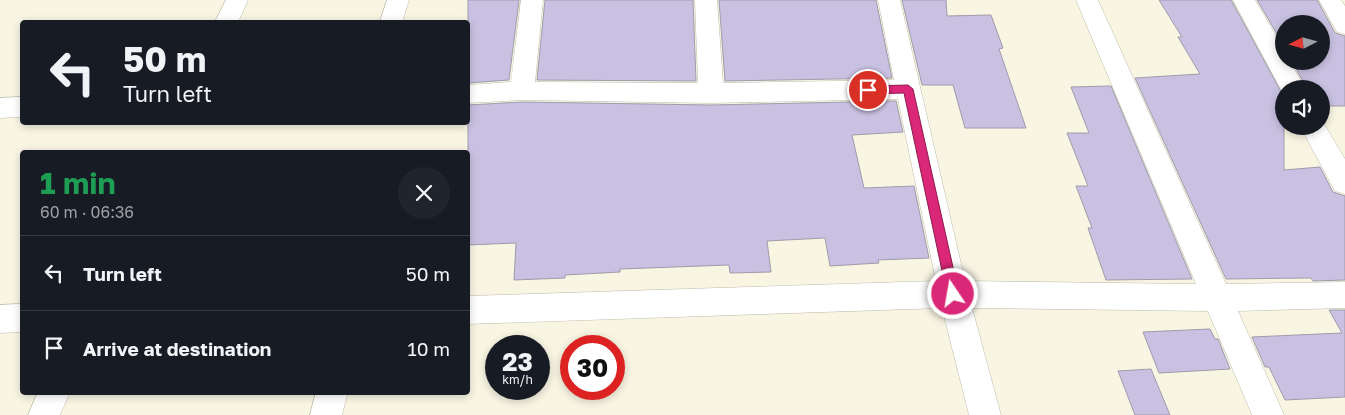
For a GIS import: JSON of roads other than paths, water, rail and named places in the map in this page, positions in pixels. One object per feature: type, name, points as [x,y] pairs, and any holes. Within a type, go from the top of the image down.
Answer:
[{"type":"street","points":[[228,20],[236,0]]},
{"type":"street","points":[[392,20],[398,0]]},
{"type":"street","points":[[522,91],[532,0]]},
{"type":"street","points":[[706,0],[711,93]]},
{"type":"street","points":[[888,0],[953,294],[985,415]]},
{"type":"street","points":[[1087,0],[1268,415]]},
{"type":"street","points":[[1244,0],[1288,80]]},
{"type":"street","points":[[1330,0],[1345,26]]},
{"type":"street","points":[[470,94],[522,91],[711,93],[908,89]]},
{"type":"street","points":[[0,108],[20,107]]},
{"type":"street","points":[[1318,135],[1345,183]]},
{"type":"street","points":[[470,310],[953,294],[1216,298],[1345,295]]},
{"type":"street","points":[[0,319],[20,318]]},
{"type":"street","points":[[44,415],[53,395]]},
{"type":"street","points":[[326,415],[331,395]]}]
